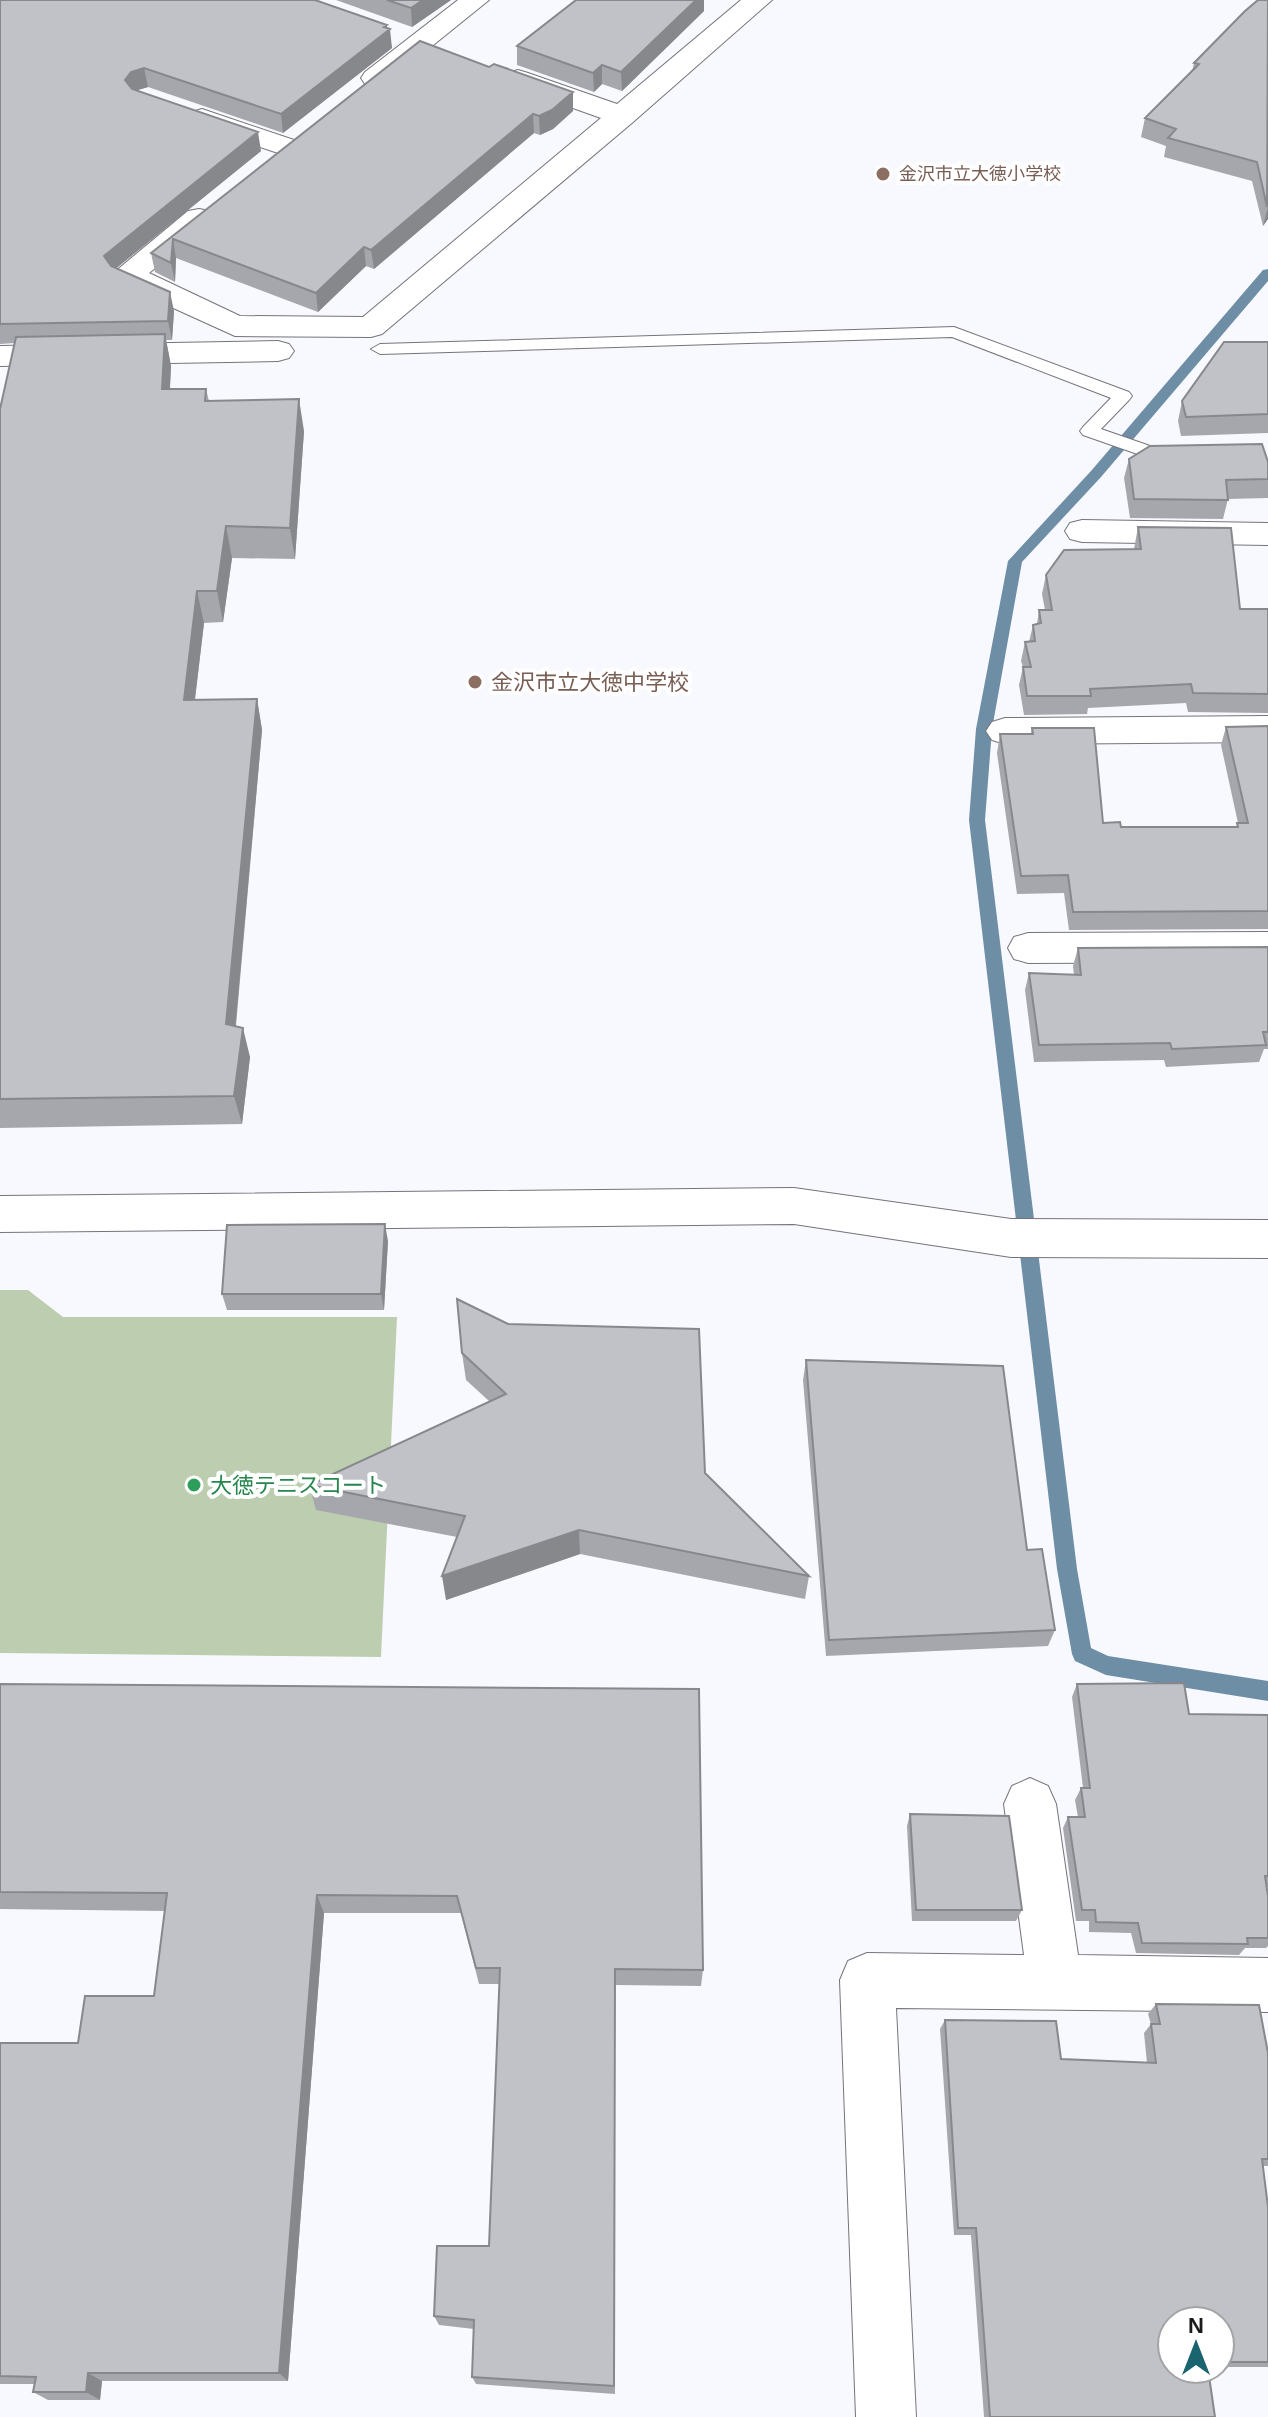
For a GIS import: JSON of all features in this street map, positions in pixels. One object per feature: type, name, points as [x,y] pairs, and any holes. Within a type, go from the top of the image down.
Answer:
[{"type":"street","points":[[347,100],[475,0]]},
{"type":"street","points":[[226,196],[127,275],[235,326],[371,327],[758,0]]},
{"type":"street","points":[[389,32],[447,54]]},
{"type":"street","points":[[491,69],[623,116]]},
{"type":"street","points":[[175,109],[299,138],[263,167]]},
{"type":"street","points":[[0,356],[380,349]]},
{"type":"street","points":[[1082,531],[1268,534]]},
{"type":"street","points":[[1005,731],[1268,729]]},
{"type":"street","points":[[1028,948],[1268,947]]},
{"type":"street","points":[[0,1214],[794,1206],[1028,1238],[1268,1239]]},
{"type":"street","points":[[1030,1804],[1055,1983]]},
{"type":"street","points":[[886,2417],[867,1980],[1268,1985]]},
{"type":"lane","points":[[380,349],[954,332],[1123,396],[1089,431],[1161,451]]},
{"type":"green space","name":"大徳テニスコート","points":[[0,1290],[28,1290],[63,1317],[397,1317],[381,1657],[0,1653]]},
{"type":"building","points":[[0,0],[315,0],[387,25],[384,27],[390,29],[281,114],[144,68],[131,72],[125,80],[132,89],[258,132],[104,256],[111,266],[170,292],[168,321],[0,324]]},
{"type":"building","points":[[387,0],[423,0],[411,8]]},
{"type":"building","points":[[576,0],[696,0],[621,72],[602,65],[593,73],[517,46]]},
{"type":"building","points":[[1258,0],[1268,0],[1267,207],[1257,162],[1168,138],[1176,129],[1145,118],[1199,64],[1194,63]]},
{"type":"building","points":[[420,41],[489,67],[494,64],[573,92],[552,110],[539,116],[533,114],[371,250],[364,247],[316,293],[173,239],[171,263],[151,253]]},
{"type":"building","points":[[165,334],[162,389],[206,389],[205,401],[299,399],[290,528],[226,526],[217,591],[197,591],[184,700],[257,699],[226,1024],[243,1028],[234,1096],[0,1099],[0,409],[16,337]]},
{"type":"building","points":[[1224,342],[1268,342],[1268,414],[1186,417],[1182,401]]},
{"type":"building","points":[[1262,444],[1268,462],[1268,479],[1226,480],[1228,500],[1134,499],[1129,459],[1150,446]]},
{"type":"building","points":[[1138,527],[1231,528],[1240,609],[1268,609],[1268,694],[1193,693],[1191,684],[1090,689],[1091,696],[1027,696],[1023,667],[1031,667],[1025,642],[1035,641],[1033,625],[1041,623],[1039,610],[1052,610],[1046,575],[1064,550],[1141,549]]},
{"type":"building","points":[[1268,726],[1268,911],[1073,912],[1068,875],[1021,876],[1000,734],[1033,734],[1032,728],[1094,728],[1103,823],[1120,822],[1121,827],[1238,827],[1237,823],[1248,823],[1226,727]]},
{"type":"building","points":[[1268,947],[1268,1032],[1263,1032],[1266,1045],[1172,1049],[1170,1043],[1039,1045],[1029,973],[1081,975],[1078,948]]},
{"type":"building","points":[[385,1224],[381,1294],[222,1294],[227,1225]]},
{"type":"building","points":[[457,1299],[508,1324],[699,1329],[705,1473],[809,1576],[579,1530],[442,1576],[465,1516],[309,1485],[506,1394],[462,1353]]},
{"type":"building","points":[[806,1360],[1003,1366],[1027,1550],[1042,1549],[1055,1630],[829,1640]]},
{"type":"building","points":[[1184,1683],[1189,1714],[1268,1715],[1268,1876],[1265,1876],[1268,1938],[1247,1938],[1248,1944],[1142,1943],[1138,1923],[1096,1922],[1095,1910],[1082,1910],[1068,1817],[1085,1817],[1081,1788],[1090,1788],[1077,1684]]},
{"type":"building","points":[[0,1684],[699,1689],[703,1970],[615,1969],[614,2386],[472,2377],[474,2320],[434,2316],[437,2246],[489,2246],[500,1968],[476,1968],[457,1896],[317,1895],[279,2373],[88,2373],[86,2392],[33,2392],[36,2377],[0,2376],[0,2043],[78,2043],[85,1996],[154,1996],[167,1893],[0,1892]]},
{"type":"building","points":[[910,1814],[1009,1816],[1022,1910],[916,1910]]},
{"type":"building","points":[[1156,2004],[1259,2005],[1268,2053],[1268,2159],[1262,2159],[1268,2207],[1268,2362],[1236,2362],[1236,2305],[1156,2305],[1156,2385],[1210,2385],[1215,2417],[990,2417],[976,2228],[958,2228],[945,2020],[1056,2021],[1061,2059],[1156,2063],[1151,2024],[1160,2024]]},
{"type":"waterway","points":[[1268,273],[1096,474],[1015,561],[984,729],[977,820],[1067,1569],[1082,1654],[1106,1665],[1268,1691]]},
{"type":"place","name":"金沢市立大徳小学校","points":[[883,174]]},
{"type":"place","name":"金沢市立大徳中学校","points":[[475,682]]},
{"type":"place","name":"大徳テニスコート","points":[[194,1485]]}]
